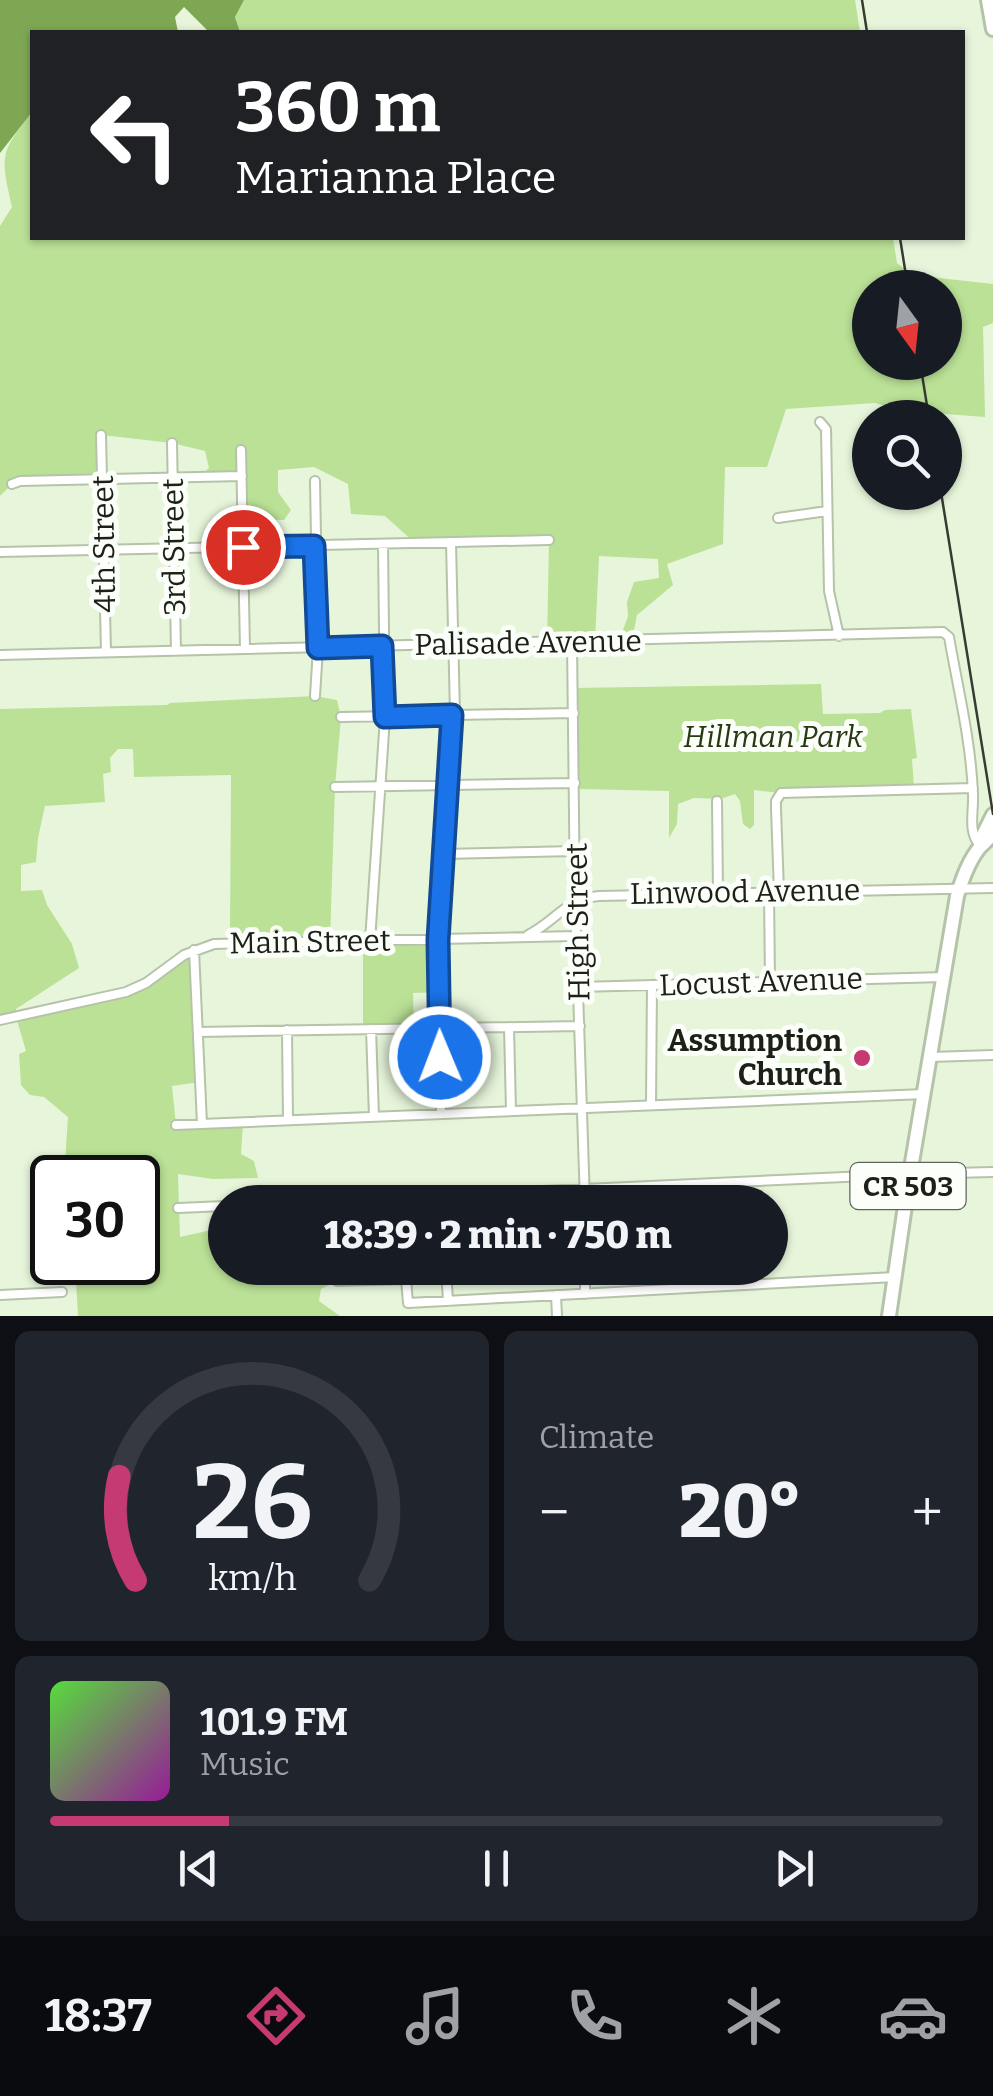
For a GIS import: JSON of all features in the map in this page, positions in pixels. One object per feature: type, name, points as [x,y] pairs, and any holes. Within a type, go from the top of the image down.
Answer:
[{"type":"main road","points":[[988,0],[993,29]]},
{"type":"main road","name":"CR 503","points":[[889,1316],[960,888],[993,816]]},
{"type":"main road","name":"CR 503","points":[[982,845],[993,833]]},
{"type":"street","points":[[820,422],[826,429],[829,591],[839,636]]},
{"type":"street","name":"4th Street","points":[[101,436],[106,652]]},
{"type":"street","name":"3rd Street","points":[[172,443],[176,650]]},
{"type":"street","points":[[241,450],[246,649]]},
{"type":"street","points":[[12,484],[242,476]]},
{"type":"street","points":[[314,481],[318,648],[315,696]]},
{"type":"street","points":[[778,518],[827,511]]},
{"type":"street","points":[[0,552],[550,540]]},
{"type":"street","points":[[441,1114],[438,940],[453,715],[451,542]]},
{"type":"street","points":[[370,941],[385,717],[383,544]]},
{"type":"street","name":"Palisade Avenue","points":[[0,654],[944,632],[949,637],[973,788]]},
{"type":"street","name":"High Street","points":[[572,642],[584,1185]]},
{"type":"street","points":[[341,718],[574,713]]},
{"type":"street","points":[[335,787],[576,784]]},
{"type":"street","points":[[770,982],[776,809],[778,797],[785,792],[973,788],[972,835],[982,845]]},
{"type":"street","points":[[717,801],[718,893]]},
{"type":"street","points":[[443,854],[576,851]]},
{"type":"street","name":"Linwood Avenue","points":[[575,901],[606,895],[993,888]]},
{"type":"street","points":[[510,938],[533,933],[575,901]]},
{"type":"street","name":"Main Street","points":[[0,1020],[136,988],[194,950],[224,943],[576,936]]},
{"type":"street","points":[[194,950],[202,1124]]},
{"type":"street","name":"Locust Avenue","points":[[579,988],[944,977]]},
{"type":"street","points":[[650,1105],[652,985]]},
{"type":"street","points":[[198,1032],[580,1026]]},
{"type":"street","points":[[510,1027],[511,1111]]},
{"type":"street","points":[[371,1029],[374,1117]]},
{"type":"street","points":[[287,1030],[288,1120]]},
{"type":"street","points":[[930,1057],[993,1055]]},
{"type":"street","points":[[176,1125],[924,1094]]},
{"type":"street","points":[[699,1185],[993,1172]]},
{"type":"street","points":[[178,1208],[208,1207]]},
{"type":"street","points":[[407,1285],[408,1303],[895,1277]]},
{"type":"street","points":[[447,1285],[448,1301]]},
{"type":"street","points":[[586,1285],[586,1294]]},
{"type":"street","points":[[0,1295],[62,1292]]},
{"type":"street","points":[[556,1295],[557,1316]]},
{"type":"green space","points":[[244,0],[855,0],[860,30],[239,30],[235,17]]},
{"type":"green space","points":[[30,115],[30,240],[893,240],[897,263],[906,270],[852,270],[852,380],[962,380],[962,281],[993,284],[993,323],[983,327],[985,417],[962,415],[962,400],[852,400],[852,405],[786,409],[767,467],[725,467],[723,544],[667,564],[673,585],[637,615],[632,641],[619,641],[628,616],[627,602],[634,582],[659,578],[658,559],[599,556],[595,642],[547,643],[549,541],[415,543],[385,516],[351,514],[348,484],[314,467],[278,470],[278,492],[291,510],[284,520],[243,519],[241,476],[199,477],[209,468],[205,451],[102,435],[102,479],[12,484],[0,496],[0,226],[12,207],[6,155]]},
{"type":"green space","name":"Hillman Park","points":[[821,684],[823,714],[911,709],[917,758],[912,759],[914,788],[780,793],[754,790],[754,825],[750,829],[743,824],[740,801],[735,794],[720,799],[694,798],[678,804],[677,824],[669,838],[669,791],[576,789],[573,688]]},
{"type":"green space","points":[[315,696],[337,700],[341,717],[330,941],[224,943],[230,938],[231,775],[134,777],[133,749],[118,749],[110,758],[111,772],[103,774],[105,802],[45,806],[36,862],[21,865],[21,891],[42,890],[72,944],[79,968],[16,1009],[17,1016],[126,992],[194,950],[200,1082],[172,1086],[176,1125],[243,1122],[241,1154],[254,1161],[258,1178],[213,1179],[178,1174],[180,1237],[208,1231],[208,1285],[329,1285],[321,1289],[319,1301],[340,1316],[78,1316],[76,1285],[160,1285],[160,1155],[65,1155],[68,1117],[44,1097],[30,1095],[21,1085],[19,1054],[26,1051],[16,1017],[0,1020],[0,709]]},
{"type":"green space","points":[[438,940],[439,992],[413,993],[414,1028],[363,1029],[363,941]]},
{"type":"shaded area","points":[[0,0],[244,0],[235,17],[239,30],[207,30],[184,7],[175,17],[178,30],[30,30],[30,115],[0,153]]},
{"type":"railway","points":[[862,0],[867,30]]},
{"type":"railway","points":[[900,240],[905,270]]},
{"type":"railway","points":[[923,380],[926,400]]},
{"type":"railway","points":[[944,510],[993,814]]},
{"type":"place","name":"Assumption Church","points":[[862,1058]]},
{"type":"route","points":[[243,547],[314,546],[318,648],[382,646],[385,717],[452,715],[438,940],[440,1057]]}]
